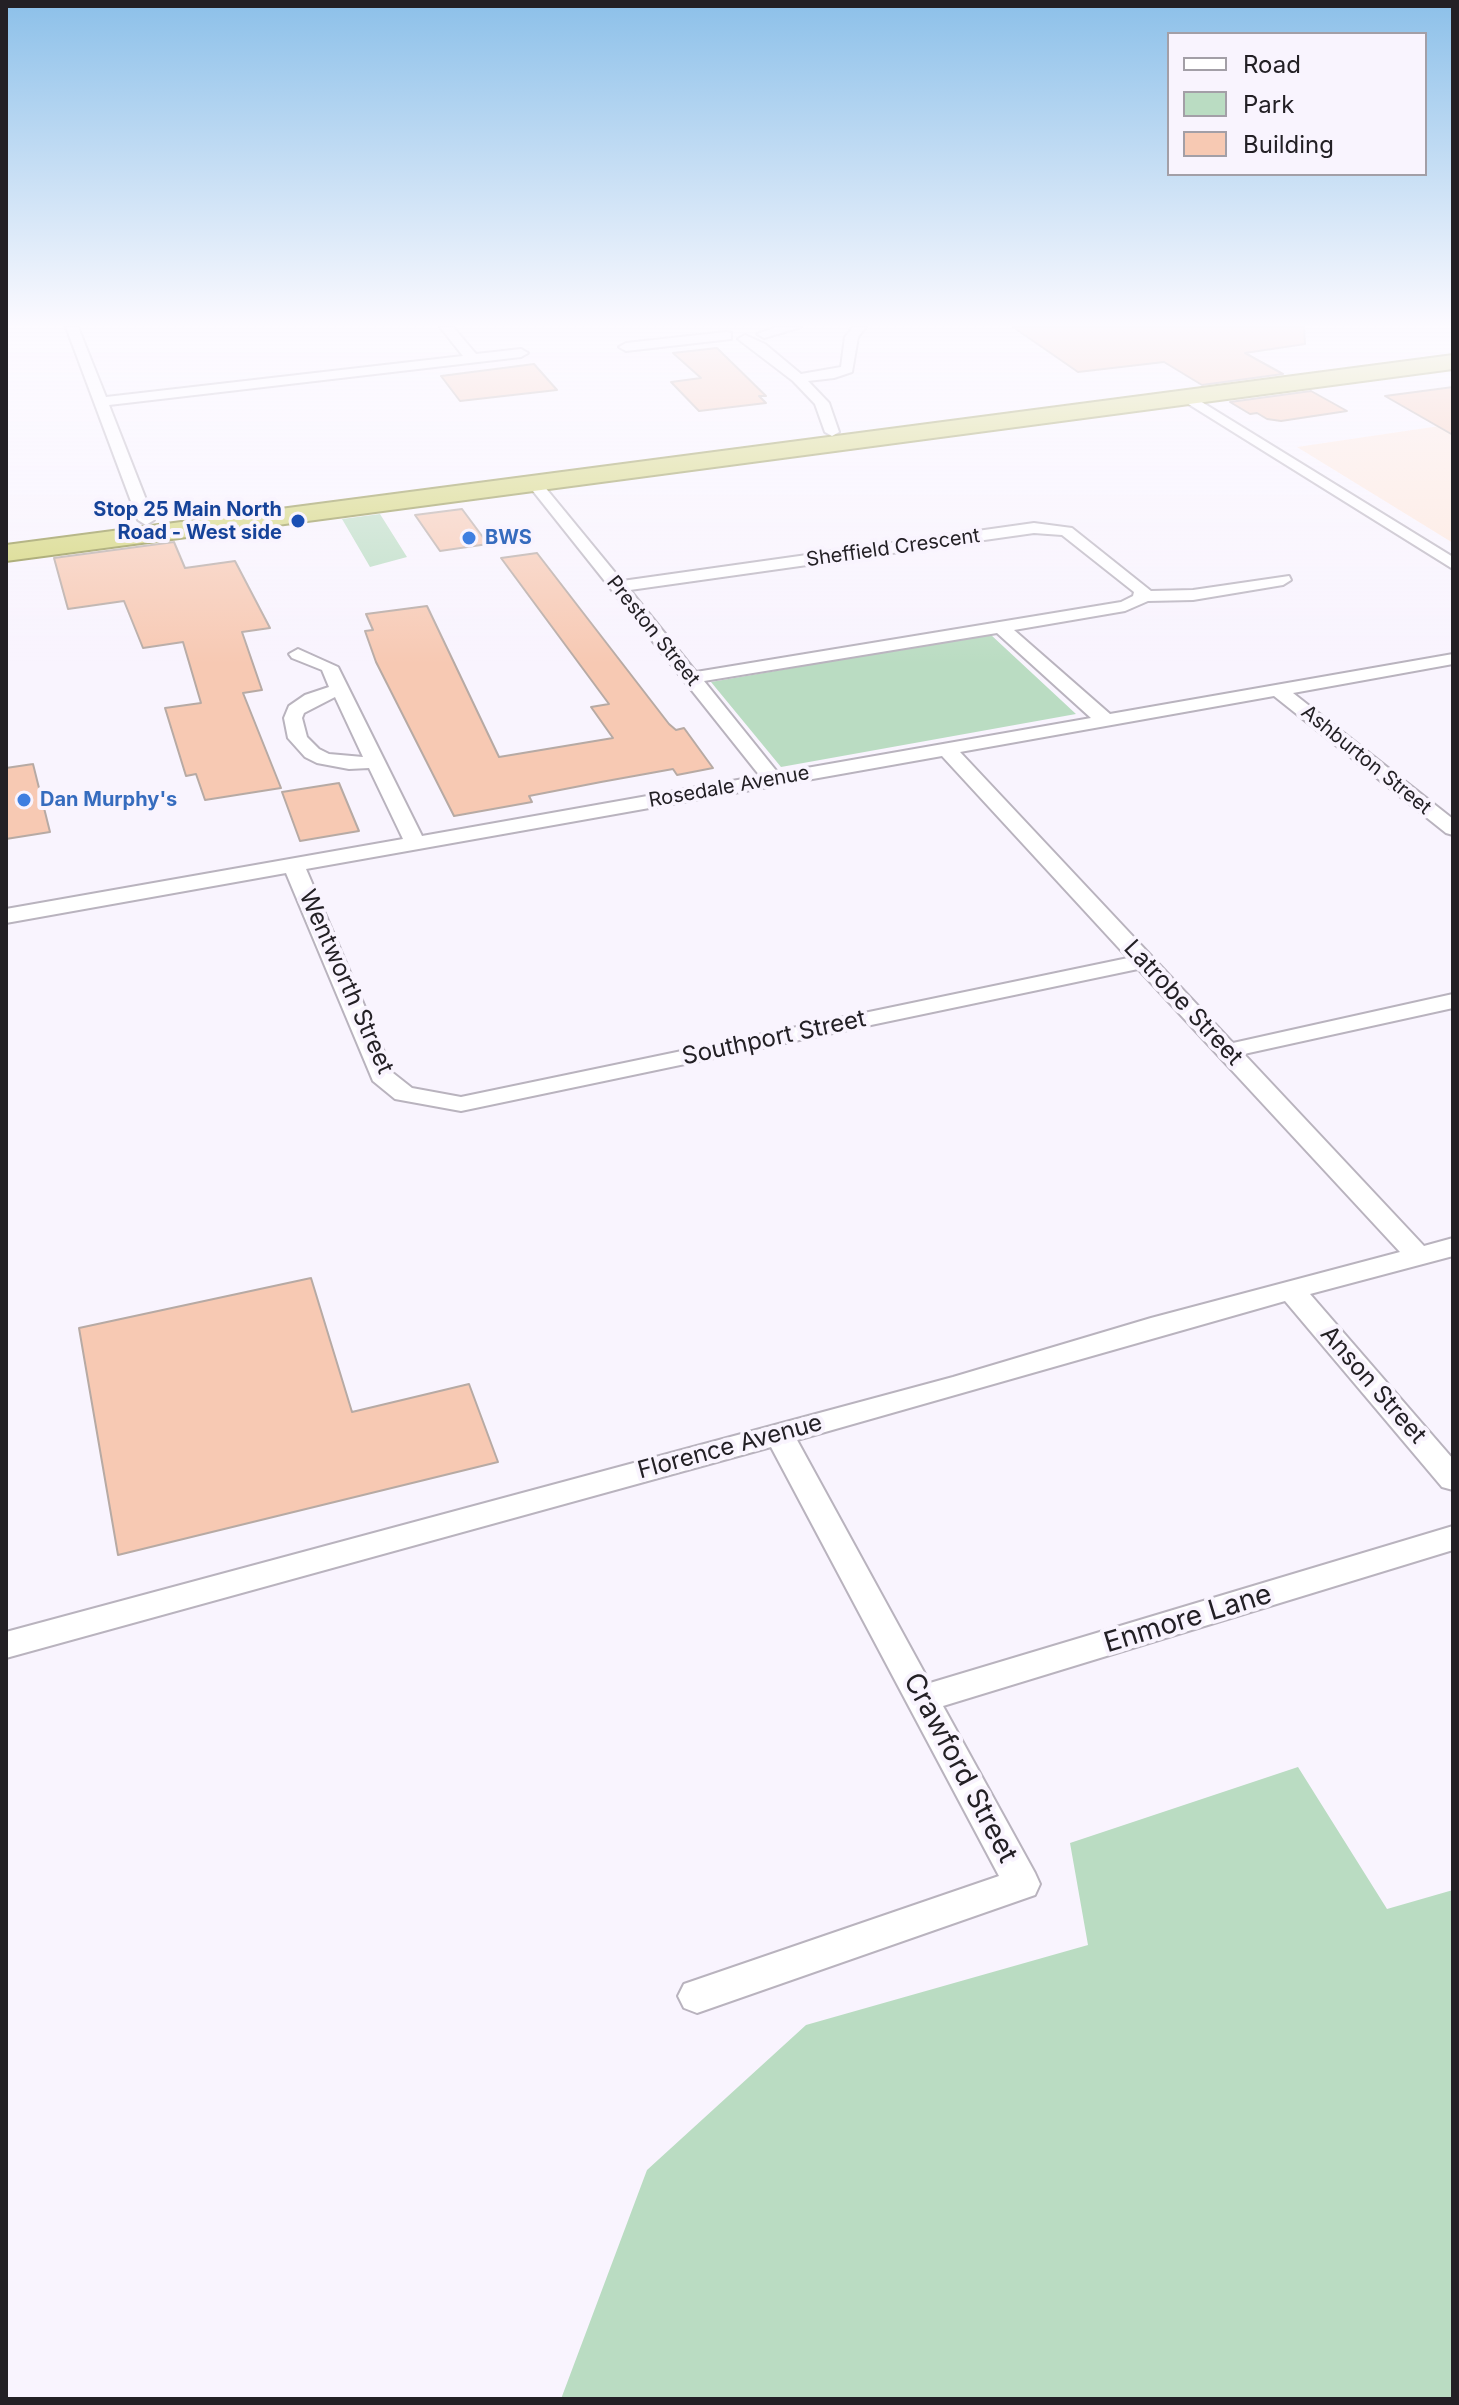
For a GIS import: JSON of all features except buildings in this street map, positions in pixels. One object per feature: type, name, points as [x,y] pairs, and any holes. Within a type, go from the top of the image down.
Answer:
[{"type":"highway","points":[[6,553],[529,477],[821,439]]},
{"type":"highway","points":[[6,537],[529,477]]},
{"type":"street","points":[[114,439],[146,520]]},
{"type":"street","points":[[1254,439],[1453,564]]},
{"type":"street","name":"Preston Street","points":[[529,477],[773,779]]},
{"type":"street","name":"Sheffield Crescent","points":[[618,587],[1034,528],[1066,531],[1143,591],[1142,596]]},
{"type":"street","points":[[692,678],[1125,606],[1142,596],[1193,595],[1283,580]]},
{"type":"street","points":[[1000,626],[1106,721]]},
{"type":"street","points":[[298,654],[329,667],[415,843]]},
{"type":"street","name":"Rosedale Avenue","points":[[6,916],[1453,659]]},
{"type":"street","points":[[340,689],[312,699],[296,710],[293,718],[298,738],[312,753],[324,759],[349,763],[375,762]]},
{"type":"street","name":"Ashburton Street","points":[[1278,690],[1453,829]]},
{"type":"street","name":"Latrobe Street","points":[[947,750],[1418,1256]]},
{"type":"street","name":"Wentworth Street","points":[[294,866],[382,1076],[404,1094]]},
{"type":"street","name":"Southport Street","points":[[404,1094],[461,1104],[1144,961]]},
{"type":"street","points":[[1227,1051],[1453,1001]]},
{"type":"street","name":"Florence Avenue","points":[[6,1645],[957,1386],[1151,1327],[1293,1292],[1453,1247]]},
{"type":"street","name":"Anson Street","points":[[1293,1292],[1453,1479]]},
{"type":"street","name":"Crawford Street","points":[[697,1996],[1022,1884],[779,1434]]},
{"type":"street","name":"Enmore Lane","points":[[922,1699],[1453,1538]]},
{"type":"shaded area","points":[[1350,439],[1453,439],[1453,543],[1297,447]]},
{"type":"green space","points":[[380,514],[407,557],[370,567],[342,519]]},
{"type":"green space","points":[[990,634],[1076,714],[781,767],[711,682]]},
{"type":"green space","points":[[1298,1767],[1387,1909],[1453,1890],[1453,2399],[561,2399],[647,2170],[806,2025],[1088,1945],[1070,1843]]},
{"type":"place","name":"Stop 25 Main North Road - West side","points":[[298,521]]},
{"type":"place","name":"BWS","points":[[469,538]]},
{"type":"place","name":"Dan Murphy's","points":[[24,800]]}]
